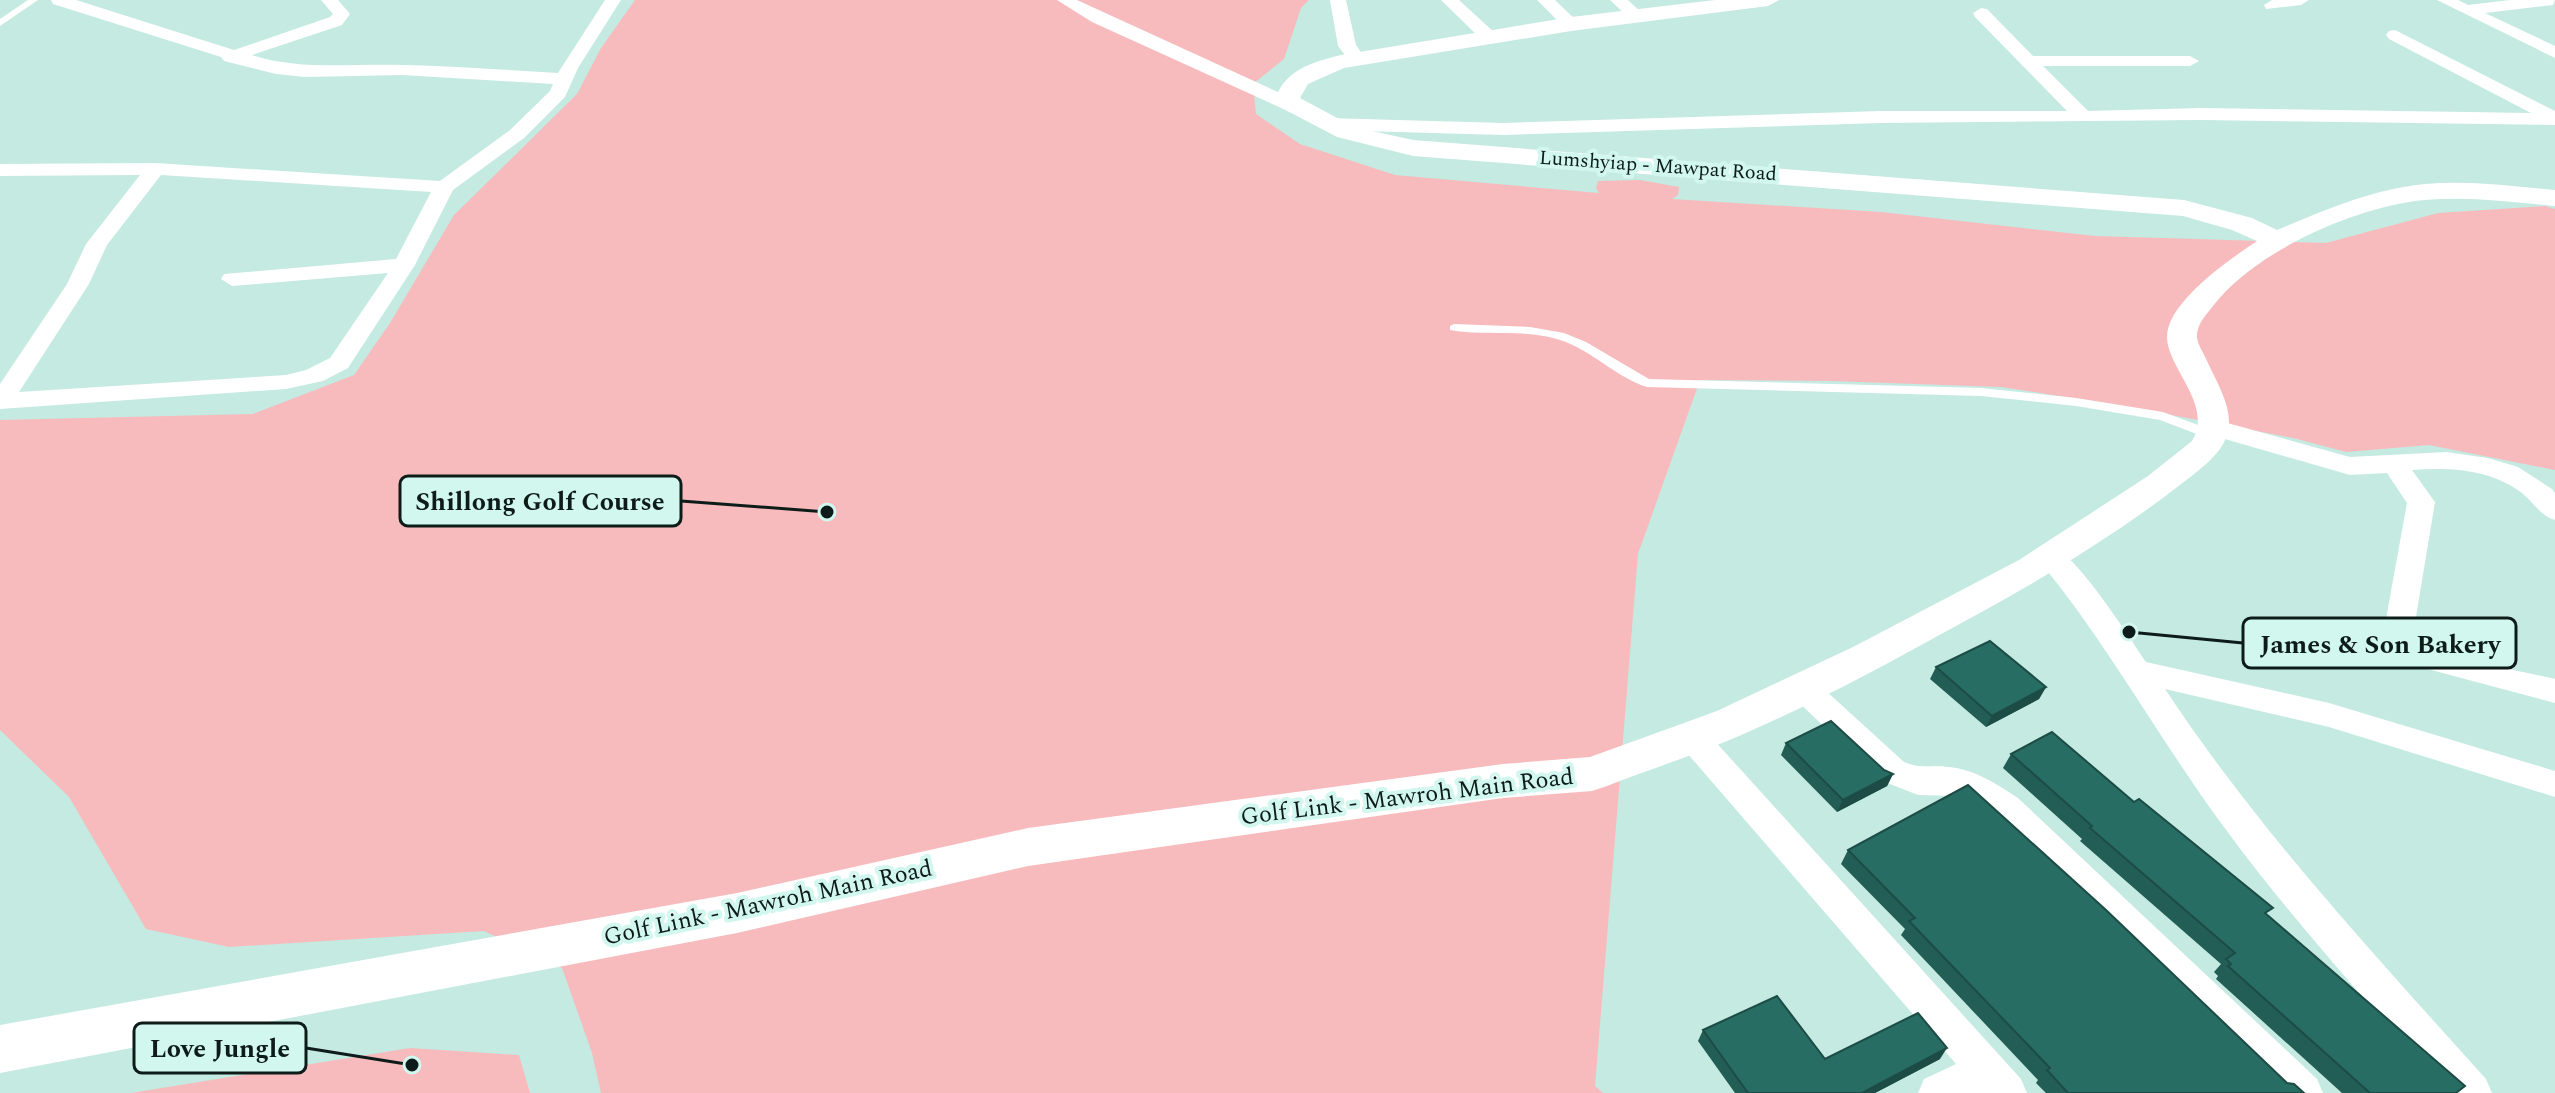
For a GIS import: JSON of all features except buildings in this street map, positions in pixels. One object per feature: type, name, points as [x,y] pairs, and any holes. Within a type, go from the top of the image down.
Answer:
[{"type":"street","points":[[59,0],[230,57],[289,71],[402,70],[564,79]]},
{"type":"street","points":[[230,57],[336,21],[342,14],[329,0]]},
{"type":"street","points":[[1,401],[286,382],[314,376],[339,363],[404,265],[444,187],[490,157],[534,120],[558,93],[613,0]]},
{"type":"street","name":"Lumshyiap - Mawpat Road","points":[[1065,0],[1098,18],[1360,137],[1443,151],[2184,208],[2242,224],[2277,240]]},
{"type":"street","points":[[1338,0],[1347,46],[1357,59]]},
{"type":"street","points":[[1449,0],[1489,37]]},
{"type":"street","points":[[1545,0],[1571,24]]},
{"type":"street","points":[[1618,0],[1637,16]]},
{"type":"street","points":[[1297,108],[1287,101],[1287,92],[1295,82],[1323,67],[1357,59],[1571,24],[1768,0]]},
{"type":"street","points":[[2272,5],[2301,0]]},
{"type":"street","points":[[2445,0],[2555,53]]},
{"type":"street","points":[[2466,10],[2553,0]]},
{"type":"street","points":[[1981,13],[2083,117]]},
{"type":"street","points":[[2395,35],[2555,119]]},
{"type":"street","points":[[2029,61],[2190,61]]},
{"type":"street","points":[[1328,124],[1503,129],[1881,117],[2200,114],[2555,119]]},
{"type":"street","points":[[0,170],[155,169],[444,187]]},
{"type":"street","points":[[1,401],[78,284],[97,244],[155,169]]},
{"type":"street","points":[[2555,198],[2481,191],[2425,192],[2385,199],[2346,211],[2277,240],[2229,273],[2210,290],[2186,321],[2182,339],[2214,410],[2212,431],[2350,466],[2365,468],[2456,461],[2495,469],[2532,487],[2555,511]]},
{"type":"street","points":[[232,279],[404,265]]},
{"type":"street","name":"Golf Link - Mawroh Main Road","points":[[0,1049],[737,913],[1028,847],[1503,781],[1592,774],[1692,737],[1803,688],[1965,606],[2051,556],[2160,484],[2204,448],[2212,431]]},
{"type":"street","points":[[2394,464],[2421,502],[2399,630],[2408,644],[2431,659],[2555,691]]},
{"type":"street","points":[[2051,556],[2082,591],[2232,812],[2291,889],[2472,1093]]},
{"type":"street","points":[[2136,671],[2329,715],[2555,784]]},
{"type":"street","points":[[1803,688],[1892,771],[1918,782],[1947,780],[1968,784],[2006,808],[2303,1093]]},
{"type":"street","points":[[1692,737],[1997,1081]]},
{"type":"street","points":[[1938,1093],[1997,1081]]},
{"type":"lane","points":[[0,23],[34,0]]},
{"type":"lane","points":[[1454,328],[1539,333],[1571,340],[1647,383],[1981,392],[2076,402],[2163,416],[2212,431]]},
{"type":"shaded area","points":[[635,0],[1309,0],[1301,8],[1284,59],[1253,84],[1256,114],[1300,144],[1395,175],[1599,193],[1596,188],[1598,181],[1640,180],[1679,187],[1678,195],[1672,199],[1881,212],[2095,236],[2326,243],[2438,213],[2545,206],[2555,209],[2555,470],[2429,445],[2346,452],[2293,438],[2113,404],[2001,387],[1700,380],[1638,554],[1595,1086],[1603,1093],[601,1093],[592,1053],[562,968],[484,931],[229,947],[146,929],[69,797],[0,730],[0,420],[253,414],[354,375],[390,323],[454,215],[577,94],[601,48]]},
{"type":"shaded area","points":[[410,1048],[519,1055],[530,1093],[131,1093]]},
{"type":"place","name":"Shillong Golf Course","points":[[827,512]]},
{"type":"place","name":"James & Son Bakery","points":[[2129,632]]},
{"type":"place","name":"Love Jungle","points":[[412,1065]]}]
